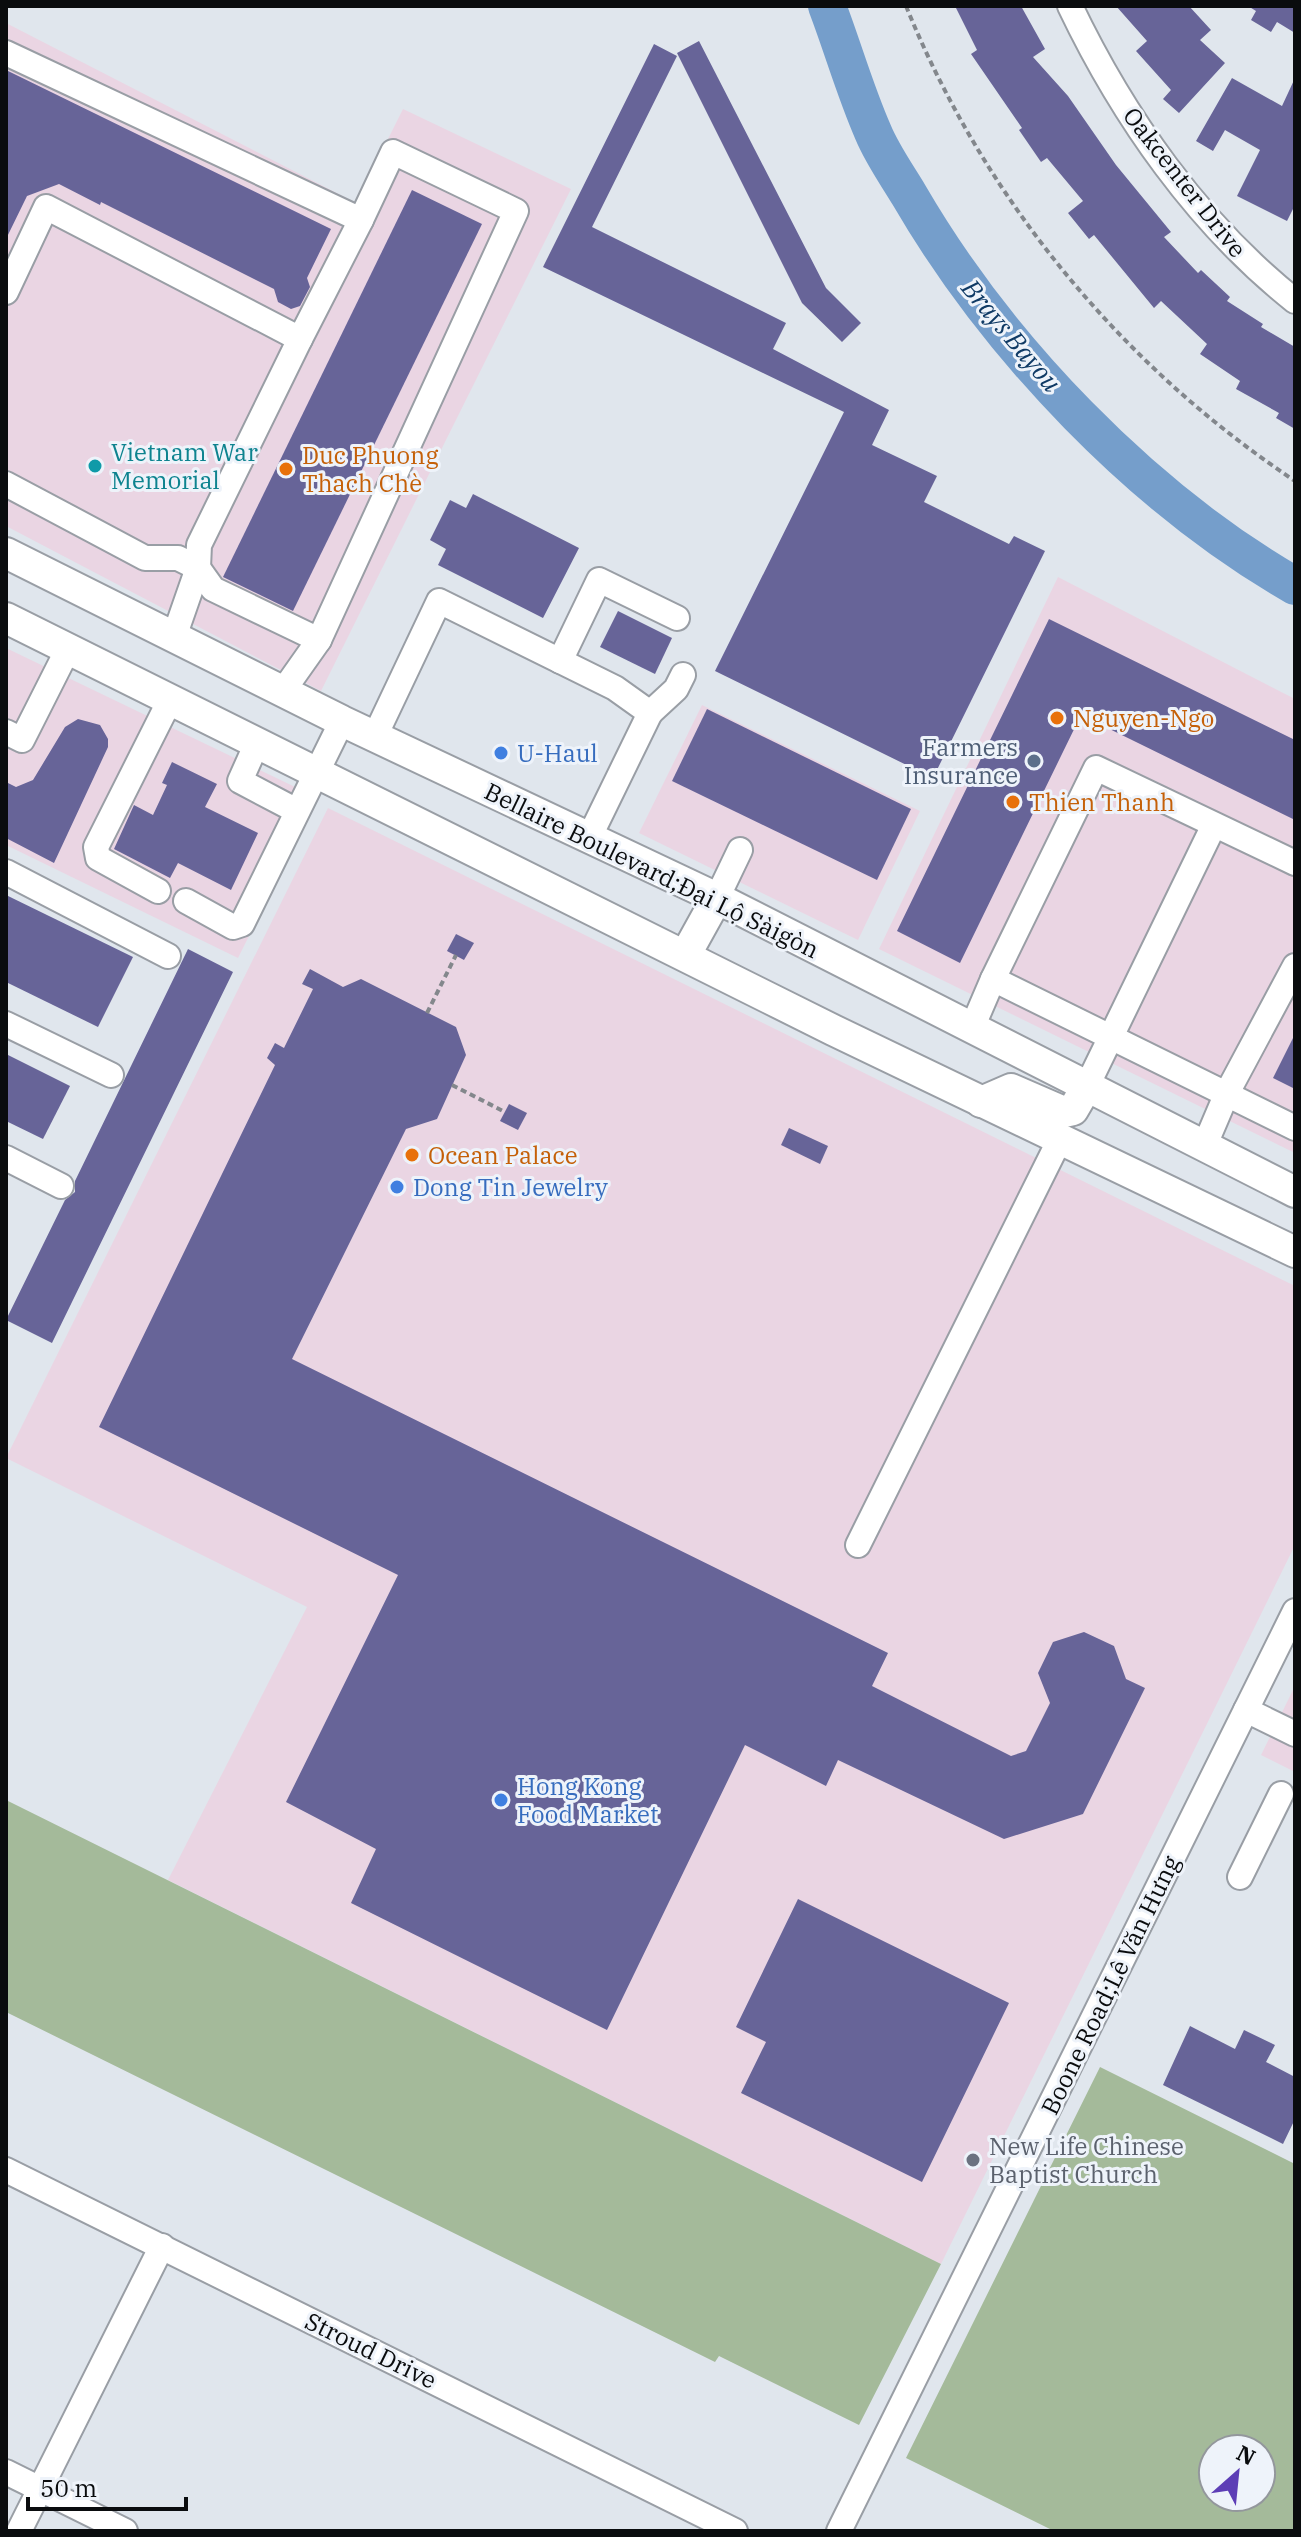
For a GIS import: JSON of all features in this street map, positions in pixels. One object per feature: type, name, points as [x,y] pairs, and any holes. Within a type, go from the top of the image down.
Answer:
[{"type":"main road","name":"Bellaire Boulevard;Đại Lộ Sàigòn","points":[[6,553],[342,721],[717,898],[1295,1192]]},
{"type":"main road","points":[[6,618],[981,1102],[1295,1252]]},
{"type":"main road","points":[[686,954],[717,898]]},
{"type":"main road","points":[[981,1102],[1011,1089],[1064,1112],[1073,1110],[1087,1086]]},
{"type":"street","name":"Oakcenter Drive","points":[[1070,6],[1117,96],[1161,159],[1252,267],[1295,301]]},
{"type":"street","points":[[6,53],[361,220]]},
{"type":"street","points":[[174,637],[198,568],[199,545],[393,152],[516,211],[319,640],[283,691]]},
{"type":"street","points":[[6,292],[46,207],[300,339]]},
{"type":"street","points":[[6,484],[145,558],[178,558],[198,568],[213,589],[319,640]]},
{"type":"street","points":[[560,661],[599,580],[677,618]]},
{"type":"street","points":[[375,736],[439,601],[615,688],[650,713]]},
{"type":"street","points":[[6,732],[22,740],[68,649]]},
{"type":"street","points":[[589,838],[650,713],[676,689],[683,675]]},
{"type":"street","points":[[158,891],[98,858],[96,847],[170,700]]},
{"type":"street","points":[[186,901],[238,927],[342,721]]},
{"type":"street","points":[[257,743],[240,781],[297,811]]},
{"type":"street","points":[[972,1028],[1096,768],[1295,863]]},
{"type":"street","points":[[1087,1086],[1214,825]]},
{"type":"street","points":[[717,898],[740,850]]},
{"type":"street","points":[[6,872],[168,956]]},
{"type":"street","points":[[1204,1147],[1227,1093],[1295,966]]},
{"type":"street","points":[[993,979],[1295,1128]]},
{"type":"street","points":[[6,1024],[111,1075]]},
{"type":"street","points":[[858,1545],[1060,1139]]},
{"type":"street","points":[[6,1158],[61,1186]]},
{"type":"street","name":"Boone Road;Lê Văn Hưng","points":[[839,2531],[1295,1611]]},
{"type":"street","points":[[1246,1710],[1295,1734]]},
{"type":"street","points":[[1240,1877],[1281,1794]]},
{"type":"street","name":"Stroud Drive","points":[[6,2170],[735,2531]]},
{"type":"street","points":[[19,2531],[162,2246]]},
{"type":"street","points":[[6,2472],[125,2531]]},
{"type":"path","points":[[906,6],[924,50],[968,131],[1065,276],[1098,315],[1174,388],[1218,426],[1295,481]]},
{"type":"path","points":[[427,1013],[456,955]]},
{"type":"path","points":[[452,1085],[505,1112]]},
{"type":"shaded area","points":[[6,23],[356,203],[403,109],[571,189],[321,691],[6,526]]},
{"type":"shaded area","points":[[1058,577],[1295,699],[1295,1153],[879,949]]},
{"type":"shaded area","points":[[6,648],[318,798],[238,958],[6,845]]},
{"type":"shaded area","points":[[702,705],[920,811],[858,940],[639,833]]},
{"type":"shaded area","points":[[328,808],[1295,1286],[1295,1545],[941,2264],[168,1880],[307,1607],[6,1458]]},
{"type":"shaded area","points":[[1295,1686],[1295,1772],[1261,1755]]},
{"type":"green space","points":[[6,1800],[941,2264],[859,2425],[719,2356],[715,2362],[6,2012]]},
{"type":"green space","points":[[1100,2067],[1295,2164],[1295,2531],[1054,2531],[906,2458]]},
{"type":"building","points":[[955,6],[1021,6],[1045,49],[1033,57],[1068,96],[1116,165],[1171,232],[1164,237],[1198,273],[1201,270],[1230,297],[1227,301],[1263,324],[1261,327],[1295,347],[1295,429],[1276,418],[1279,413],[1236,389],[1240,381],[1200,354],[1207,344],[1161,301],[1154,308],[1094,235],[1089,239],[1068,213],[1083,201],[1047,158],[1041,162],[1019,130],[1022,128],[971,54],[977,50]]},
{"type":"building","points":[[1116,6],[1189,6],[1211,30],[1200,40],[1225,63],[1179,113],[1163,99],[1171,90],[1136,51],[1147,41]]},
{"type":"building","points":[[1248,6],[1295,6],[1295,33],[1277,22],[1271,32],[1251,20],[1256,11]]},
{"type":"building","points":[[699,41],[826,288],[861,323],[842,342],[802,303],[677,53]]},
{"type":"building","points":[[654,44],[677,56],[592,227],[786,323],[773,349],[889,410],[872,445],[937,476],[924,502],[1009,544],[1014,536],[1045,551],[933,778],[715,671],[844,412],[543,267]]},
{"type":"building","points":[[6,70],[331,229],[307,278],[310,287],[300,306],[291,309],[278,302],[274,289],[59,184],[27,196],[6,239]]},
{"type":"building","points":[[1232,78],[1282,106],[1295,78],[1295,205],[1287,221],[1237,196],[1260,150],[1225,130],[1213,151],[1196,141]]},
{"type":"building","points":[[412,190],[482,224],[293,611],[223,577]]},
{"type":"building","points":[[473,494],[579,548],[543,618],[438,565],[446,549],[430,540],[450,500],[466,508]]},
{"type":"building","points":[[618,611],[672,638],[655,674],[600,647]]},
{"type":"building","points":[[1049,619],[1295,740],[1295,820],[1081,715],[960,963],[897,931]]},
{"type":"building","points":[[707,709],[911,809],[877,880],[672,781]]},
{"type":"building","points":[[78,719],[100,725],[108,739],[108,747],[54,863],[6,838],[6,782],[16,787],[33,780],[65,727]]},
{"type":"building","points":[[172,762],[217,784],[205,807],[258,833],[231,890],[178,863],[170,878],[114,849],[134,805],[153,815],[167,785],[162,783]]},
{"type":"building","points":[[6,895],[133,957],[98,1027],[6,982]]},
{"type":"building","points":[[456,934],[474,943],[464,960],[447,951]]},
{"type":"building","points":[[188,949],[233,972],[52,1343],[6,1320],[65,1200],[75,1192],[75,1181]]},
{"type":"building","points":[[310,969],[343,987],[361,979],[456,1027],[466,1055],[437,1119],[406,1129],[292,1359],[888,1653],[872,1686],[1011,1756],[1026,1751],[1050,1703],[1038,1673],[1053,1642],[1084,1632],[1114,1646],[1126,1679],[1145,1688],[1083,1814],[1004,1839],[838,1760],[826,1786],[745,1745],[607,2030],[351,1903],[376,1849],[286,1802],[398,1575],[99,1427],[275,1065],[267,1058],[275,1043],[284,1048],[313,989],[302,984]]},
{"type":"building","points":[[1295,1034],[1295,1089],[1273,1078]]},
{"type":"building","points":[[6,1054],[70,1086],[43,1139],[6,1121]]},
{"type":"building","points":[[509,1104],[527,1113],[518,1130],[500,1121]]},
{"type":"building","points":[[789,1128],[828,1146],[820,1164],[781,1145]]},
{"type":"building","points":[[798,1899],[1009,2003],[922,2182],[741,2093],[766,2042],[736,2027]]},
{"type":"building","points":[[1190,2026],[1235,2049],[1244,2030],[1275,2045],[1266,2062],[1295,2077],[1295,2119],[1283,2144],[1163,2085]]},
{"type":"waterway","name":"Brays Bayou","points":[[827,6],[860,101],[881,148],[945,252],[985,308],[1030,363],[1129,464],[1238,550],[1295,586]]},
{"type":"place","name":"Vietnam War Memorial","points":[[95,466]]},
{"type":"place","name":"Duc Phuong Thach Chè","points":[[286,469]]},
{"type":"place","name":"Nguyen-Ngo","points":[[1057,718]]},
{"type":"place","name":"U-Haul","points":[[501,753]]},
{"type":"place","name":"Farmers Insurance","points":[[1034,761]]},
{"type":"place","name":"Thien Thanh","points":[[1013,802]]},
{"type":"place","name":"Ocean Palace","points":[[412,1155]]},
{"type":"place","name":"Dong Tin Jewelry","points":[[397,1187]]},
{"type":"place","name":"Hong Kong Food Market","points":[[501,1800]]},
{"type":"place","name":"New Life Chinese Baptist Church","points":[[973,2160]]}]
